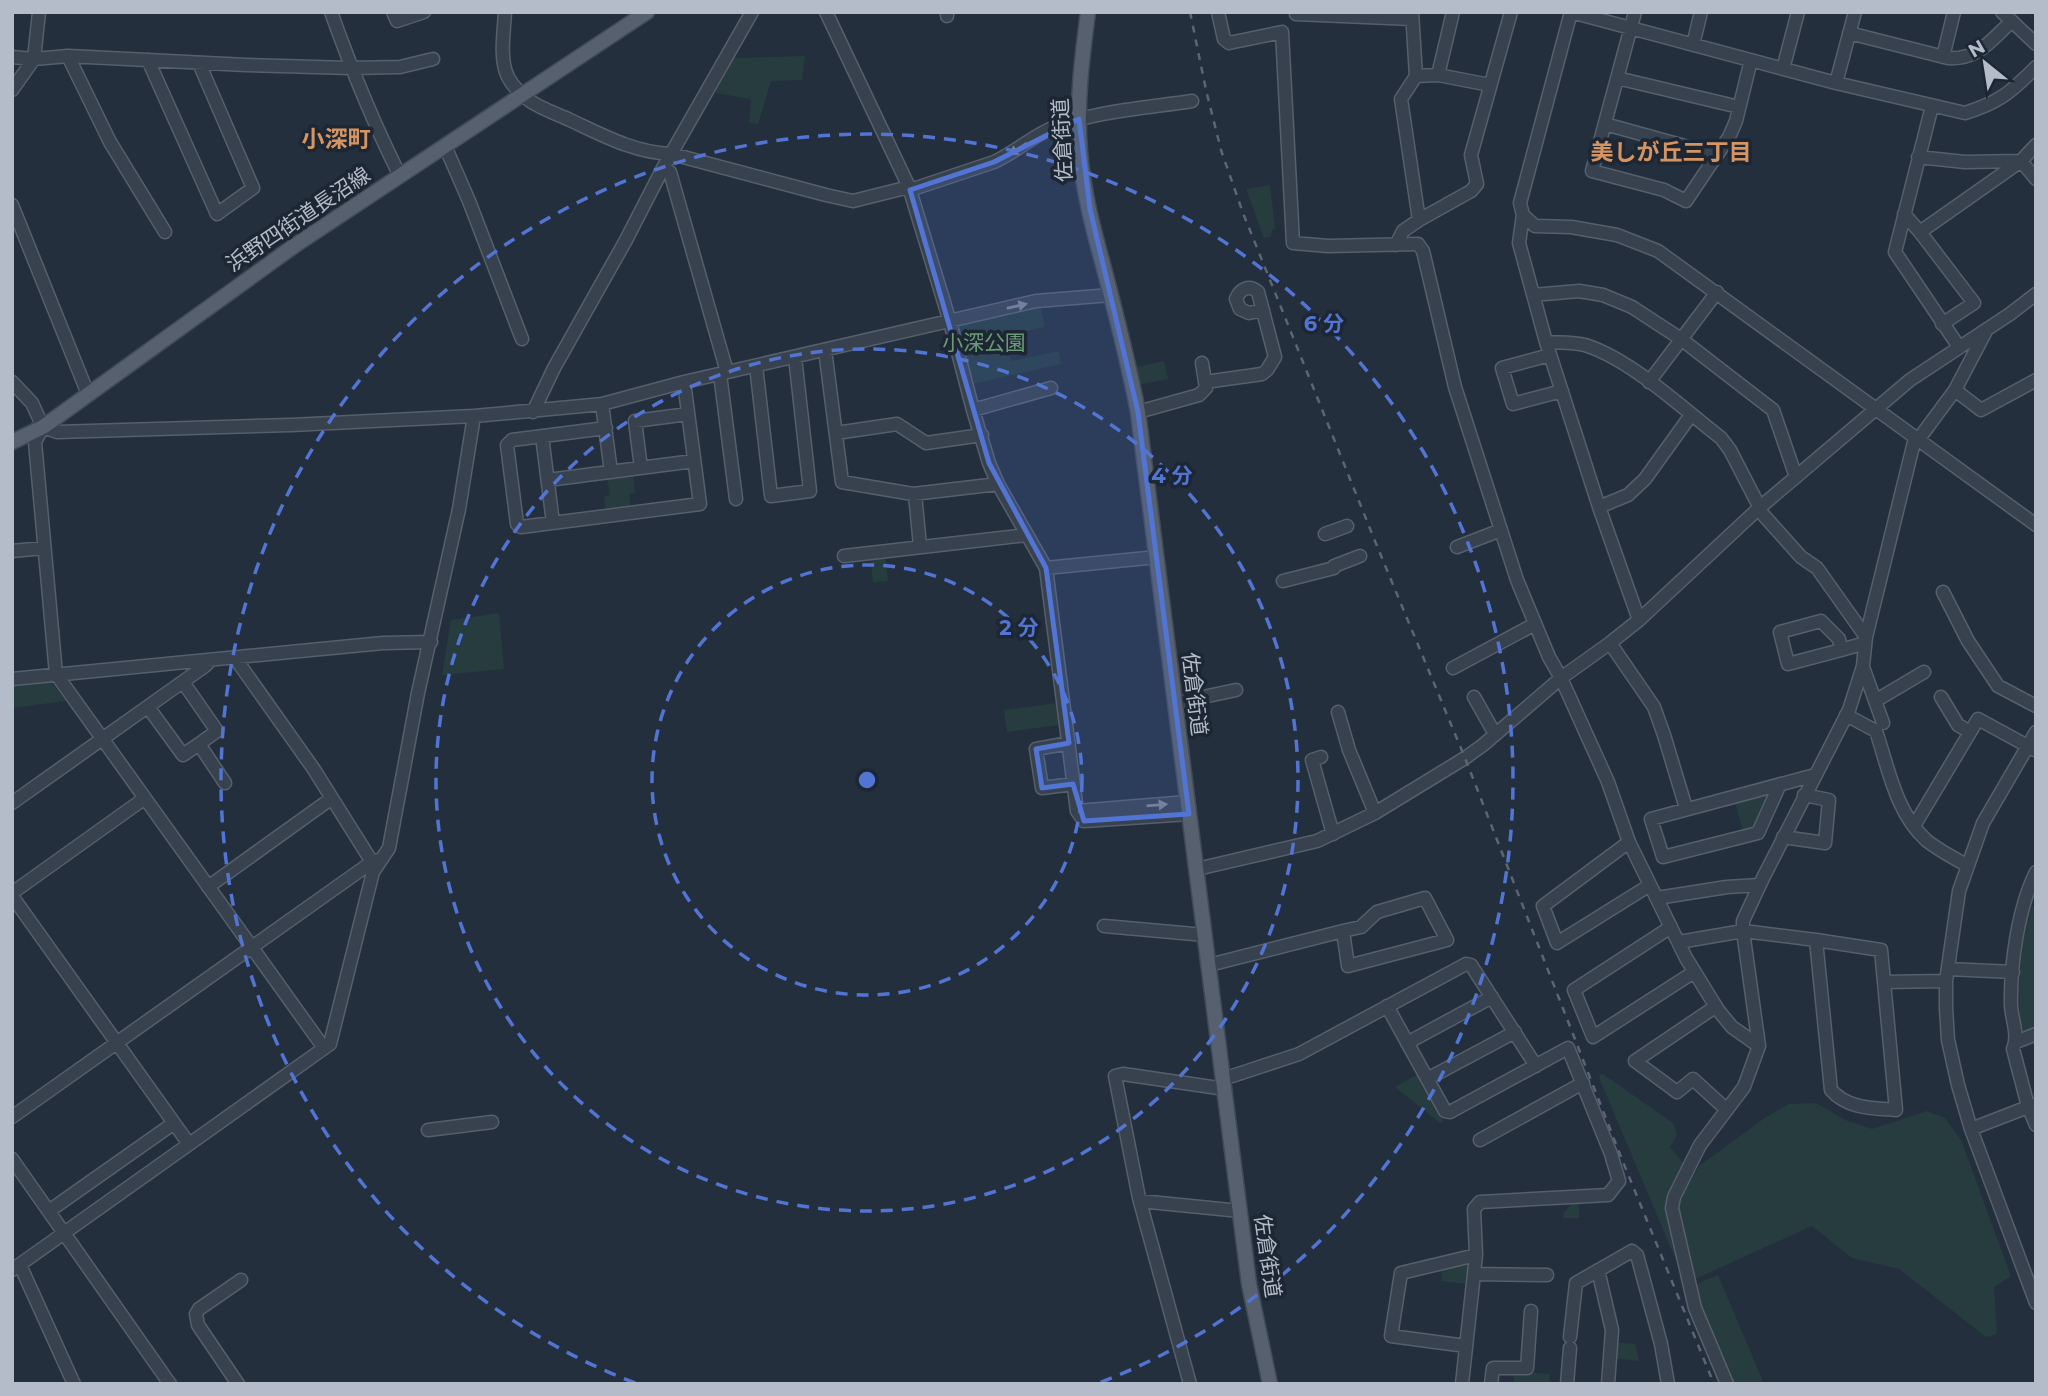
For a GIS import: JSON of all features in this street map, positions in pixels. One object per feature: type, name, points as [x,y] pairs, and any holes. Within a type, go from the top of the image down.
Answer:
[{"type":"main road","name":"浜野四街道長沼線","points":[[12,442],[43,427],[294,246],[647,12]]},
{"type":"main road","name":"佐倉街道","points":[[1088,12],[1080,81],[1079,119],[1083,176],[1138,412],[1249,1284],[1270,1384]]},
{"type":"street","points":[[12,90],[34,59],[39,12]]},
{"type":"street","points":[[331,12],[350,68],[400,176]]},
{"type":"street","points":[[393,12],[397,21],[424,12]]},
{"type":"street","points":[[505,12],[503,39],[507,75],[516,89],[545,109],[622,144],[672,154],[853,201],[910,188],[994,162],[1047,131],[1079,119],[1192,101]]},
{"type":"street","points":[[533,412],[554,368],[663,168],[752,12]]},
{"type":"street","points":[[827,12],[910,188],[989,463],[998,484],[1046,568],[1077,811],[1084,821],[1189,808]]},
{"type":"street","points":[[1219,12],[1224,39],[1229,43],[1282,32],[1293,243],[1328,246],[1418,244],[1423,251],[1455,387],[1517,580],[1535,624],[1608,782],[1629,842],[1694,972],[1715,1007],[1732,1027],[1759,1046]]},
{"type":"street","points":[[1296,12],[1296,15],[1412,16],[1416,76],[1401,99],[1419,220]]},
{"type":"street","points":[[1438,75],[1453,12]]},
{"type":"street","points":[[1396,245],[1404,231],[1471,191],[1477,184],[1471,155],[1511,12]]},
{"type":"street","points":[[1639,620],[1550,355],[1519,243],[1523,215],[1520,203],[1571,12],[1836,83],[1965,113],[2011,93],[2036,67]]},
{"type":"street","points":[[1635,12],[1592,171],[1664,190],[1686,201],[1728,137],[1740,107],[1751,60]]},
{"type":"street","points":[[1693,45],[1701,12]]},
{"type":"street","points":[[1783,69],[1798,12]]},
{"type":"street","points":[[1836,83],[1855,12]]},
{"type":"street","points":[[1943,57],[1954,12]]},
{"type":"street","points":[[1849,33],[1943,57],[1961,59],[1974,56],[2007,17],[2036,44]]},
{"type":"street","points":[[68,56],[110,142],[164,232]]},
{"type":"street","points":[[12,57],[34,59],[68,56],[350,68],[400,67],[433,59]]},
{"type":"street","points":[[148,60],[217,214],[253,188],[199,63]]},
{"type":"street","points":[[1416,76],[1438,75],[1490,85]]},
{"type":"street","points":[[1617,78],[1740,107]]},
{"type":"street","points":[[1932,106],[1895,252],[1959,347]]},
{"type":"street","points":[[1605,124],[1717,155]]},
{"type":"street","points":[[1920,232],[2021,161],[2036,145]]},
{"type":"street","points":[[445,146],[522,339]]},
{"type":"street","points":[[1919,157],[1965,162],[2021,161]]},
{"type":"street","points":[[2021,161],[2036,179]]},
{"type":"street","points":[[663,168],[670,172],[724,373],[736,499]]},
{"type":"street","points":[[12,205],[88,394]]},
{"type":"street","points":[[1904,214],[1973,303],[1942,324]]},
{"type":"street","points":[[1523,215],[1535,226],[1617,235],[1658,251],[2036,525]]},
{"type":"street","points":[[1533,295],[1579,291],[1604,295],[1632,307],[1681,339],[1773,410],[1796,477]]},
{"type":"street","points":[[1649,382],[1717,292]]},
{"type":"street","points":[[12,382],[32,403],[43,427],[57,432],[533,412],[602,404],[684,382],[1036,301],[1111,295]]},
{"type":"street","points":[[1197,869],[1317,841],[1375,813],[1465,758],[1561,678],[1639,620],[1759,508],[1910,380],[2036,295]]},
{"type":"street","points":[[1205,382],[1262,374],[1267,370],[1275,357],[1263,310]]},
{"type":"street","points":[[1727,1384],[1695,1308],[1672,1208],[1674,1197],[1700,1145],[1744,1087],[1759,1046],[1743,920],[1846,715],[1863,666],[1865,640],[1916,439],[1955,390],[1987,329]]},
{"type":"street","points":[[1546,342],[1582,344],[1605,353],[1649,382],[1721,438],[1759,508],[1801,557],[1817,568],[1865,640]]},
{"type":"street","points":[[825,350],[842,482],[915,494],[998,484]]},
{"type":"street","points":[[1550,355],[1502,368],[1513,404],[1562,391]]},
{"type":"street","points":[[756,366],[771,496],[810,491],[795,356]]},
{"type":"street","points":[[1138,412],[1199,395],[1206,388],[1202,363]]},
{"type":"street","points":[[1955,390],[1981,410],[2036,380]]},
{"type":"street","points":[[606,428],[512,440],[507,445],[517,524],[521,527],[700,504],[684,382]]},
{"type":"street","points":[[973,410],[1051,388]]},
{"type":"street","points":[[602,404],[611,472]]},
{"type":"street","points":[[641,468],[635,421],[688,414]]},
{"type":"street","points":[[1599,507],[1628,495],[1645,479],[1691,415]]},
{"type":"street","points":[[12,1117],[377,860],[389,848],[418,693],[459,509],[474,416]]},
{"type":"street","points":[[836,433],[897,424],[926,443],[982,435]]},
{"type":"street","points":[[43,427],[35,442],[56,674],[324,1048]]},
{"type":"street","points":[[542,436],[553,523]]},
{"type":"street","points":[[548,480],[694,461]]},
{"type":"street","points":[[915,494],[920,546]]},
{"type":"street","points":[[1325,534],[1347,526]]},
{"type":"street","points":[[1457,547],[1501,530]]},
{"type":"street","points":[[844,556],[1027,535]]},
{"type":"street","points":[[12,551],[44,548]]},
{"type":"street","points":[[1283,581],[1334,567],[1360,556]]},
{"type":"street","points":[[1046,568],[1157,557]]},
{"type":"street","points":[[1943,592],[1998,687],[2036,706]]},
{"type":"street","points":[[1842,650],[1839,639],[1821,621],[1780,632],[1788,664],[1842,650],[1865,640]]},
{"type":"street","points":[[1453,668],[1535,624]]},
{"type":"street","points":[[12,679],[383,643],[431,642]]},
{"type":"street","points":[[1611,643],[1654,707],[1686,808]]},
{"type":"street","points":[[234,657],[377,860]]},
{"type":"street","points":[[12,803],[211,660]]},
{"type":"street","points":[[1863,666],[1883,723]]},
{"type":"street","points":[[1875,701],[1924,671]]},
{"type":"street","points":[[148,707],[183,755],[199,744],[217,731],[183,682]]},
{"type":"street","points":[[1175,703],[1236,690]]},
{"type":"street","points":[[1474,697],[1495,734]]},
{"type":"street","points":[[1941,697],[1958,725],[1969,732]]},
{"type":"street","points":[[1338,712],[1349,750],[1375,813]]},
{"type":"street","points":[[1846,715],[1876,732],[1898,797],[1914,826],[1926,839],[1968,866]]},
{"type":"street","points":[[1914,826],[1978,719],[2032,748]]},
{"type":"street","points":[[2036,732],[2032,748],[1983,823],[1959,891],[1945,1008],[1948,1040],[1958,1085],[2036,1303]]},
{"type":"street","points":[[1069,743],[1037,748],[1042,788],[1073,784]]},
{"type":"street","points":[[199,744],[225,783]]},
{"type":"street","points":[[1321,757],[1312,760],[1333,834]]},
{"type":"street","points":[[1780,784],[1758,833],[1663,857],[1651,818],[1686,808],[1815,775]]},
{"type":"street","points":[[1783,837],[1825,843],[1829,800],[1804,795]]},
{"type":"street","points":[[145,798],[12,894],[189,1144]]},
{"type":"street","points":[[208,887],[331,798]]},
{"type":"street","points":[[1629,842],[1543,906],[1558,943],[1650,884]]},
{"type":"street","points":[[74,1384],[16,1268],[330,1044],[377,860]]},
{"type":"street","points":[[2036,872],[2032,896],[2017,938],[2011,1008],[2016,1042],[2013,1049],[2036,1125]]},
{"type":"street","points":[[1657,898],[1759,885]]},
{"type":"street","points":[[1209,965],[1343,931],[1362,927],[1377,912],[1425,898],[1447,940],[1348,967],[1343,931]]},
{"type":"street","points":[[1104,926],[1205,935]]},
{"type":"street","points":[[1671,927],[1574,990],[1593,1037],[1694,972]]},
{"type":"street","points":[[1679,943],[1743,931],[1816,940],[1881,950],[1896,1110],[1857,1107],[1837,1097],[1831,1090],[1816,940]]},
{"type":"street","points":[[1190,1384],[1140,1201],[1115,1076],[1123,1074],[1224,1084],[1299,1054],[1466,964],[1471,965],[1536,1066]]},
{"type":"street","points":[[1884,982],[2012,972]]},
{"type":"street","points":[[1407,1043],[1492,998]]},
{"type":"street","points":[[1387,1006],[1445,1111],[1450,1112],[1569,1048],[1619,1181],[1608,1195],[1480,1202],[1474,1209],[1476,1255],[1462,1384]]},
{"type":"street","points":[[1715,1007],[1635,1061],[1677,1092],[1693,1079],[1727,1111]]},
{"type":"street","points":[[1427,1079],[1515,1032]]},
{"type":"street","points":[[2016,1042],[2036,1034]]},
{"type":"street","points":[[1480,1140],[1583,1083]]},
{"type":"street","points":[[1972,1129],[2032,1105]]},
{"type":"street","points":[[428,1130],[492,1122]]},
{"type":"street","points":[[50,1211],[174,1123]]},
{"type":"street","points":[[12,1159],[170,1384]]},
{"type":"street","points":[[1140,1201],[1240,1211]]},
{"type":"street","points":[[1567,1384],[1576,1283],[1632,1251],[1637,1255],[1661,1344],[1668,1384]]},
{"type":"street","points":[[1466,1346],[1391,1336],[1401,1273],[1476,1255]]},
{"type":"street","points":[[1598,1270],[1612,1330],[1608,1384]]},
{"type":"street","points":[[1474,1274],[1542,1273]]},
{"type":"street","points":[[239,1384],[198,1325],[196,1314],[199,1309],[241,1280]]},
{"type":"street","points":[[1491,1384],[1493,1368],[1527,1368],[1533,1317]]},
{"type":"highlighted area","points":[[1079,119],[1090,209],[1138,412],[1189,814],[1084,821],[1073,784],[1042,788],[1036,749],[1069,743],[1046,568],[989,463],[910,190],[994,162]]},
{"type":"green space","points":[[805,56],[802,80],[771,81],[758,124],[749,123],[751,99],[715,93],[733,58]]},
{"type":"green space","points":[[1270,185],[1275,228],[1271,237],[1264,238],[1246,189]]},
{"type":"green space","name":"小深公園","points":[[1040,304],[1045,327],[1005,336],[1011,361],[1059,351],[1061,364],[973,384],[956,323]]},
{"type":"green space","points":[[1164,361],[1168,379],[1136,385],[1132,368]]},
{"type":"green space","points":[[633,475],[635,493],[629,494],[631,510],[606,513],[604,497],[610,495],[607,478]]},
{"type":"green space","points":[[885,555],[888,581],[873,582],[870,556]]},
{"type":"green space","points":[[499,613],[504,669],[442,675],[451,620]]},
{"type":"green space","points":[[45,679],[51,682],[66,701],[12,708],[12,683]]},
{"type":"green space","points":[[1057,703],[1059,725],[1007,732],[1004,710]]},
{"type":"green space","points":[[1769,792],[1772,799],[1757,829],[1744,835],[1735,802]]},
{"type":"green space","points":[[2032,906],[2036,908],[2036,1026],[2021,1033],[2020,969]]},
{"type":"green space","points":[[1418,1074],[1444,1121],[1440,1123],[1395,1087]]},
{"type":"green space","points":[[1603,1074],[1673,1123],[1677,1135],[1670,1147],[1683,1163],[1666,1199],[1678,1265],[1600,1080],[1599,1075]]},
{"type":"green space","points":[[1816,1103],[1845,1120],[1872,1129],[1927,1111],[1945,1118],[1961,1140],[2011,1276],[1994,1287],[1997,1334],[1986,1337],[1899,1269],[1852,1258],[1812,1226],[1693,1280],[1675,1208],[1699,1166],[1766,1117],[1789,1104]]},
{"type":"green space","points":[[1573,1203],[1579,1203],[1579,1218],[1563,1218],[1564,1212]]},
{"type":"green space","points":[[1466,1264],[1470,1269],[1468,1284],[1441,1281],[1442,1270]]},
{"type":"green space","points":[[1718,1275],[1764,1384],[1729,1384],[1698,1309],[1694,1285]]},
{"type":"green space","points":[[1613,1342],[1635,1344],[1639,1361],[1612,1358]]},
{"type":"green space","points":[[1514,1372],[1550,1374],[1549,1384],[1514,1384]]},
{"type":"railway","points":[[1190,12],[1221,150],[1243,213],[1465,758],[1623,1162],[1714,1384]]},
{"type":"district","name":"小深町","points":[[336,139]]},
{"type":"district","name":"美しが丘三丁目","points":[[1671,152]]}]
